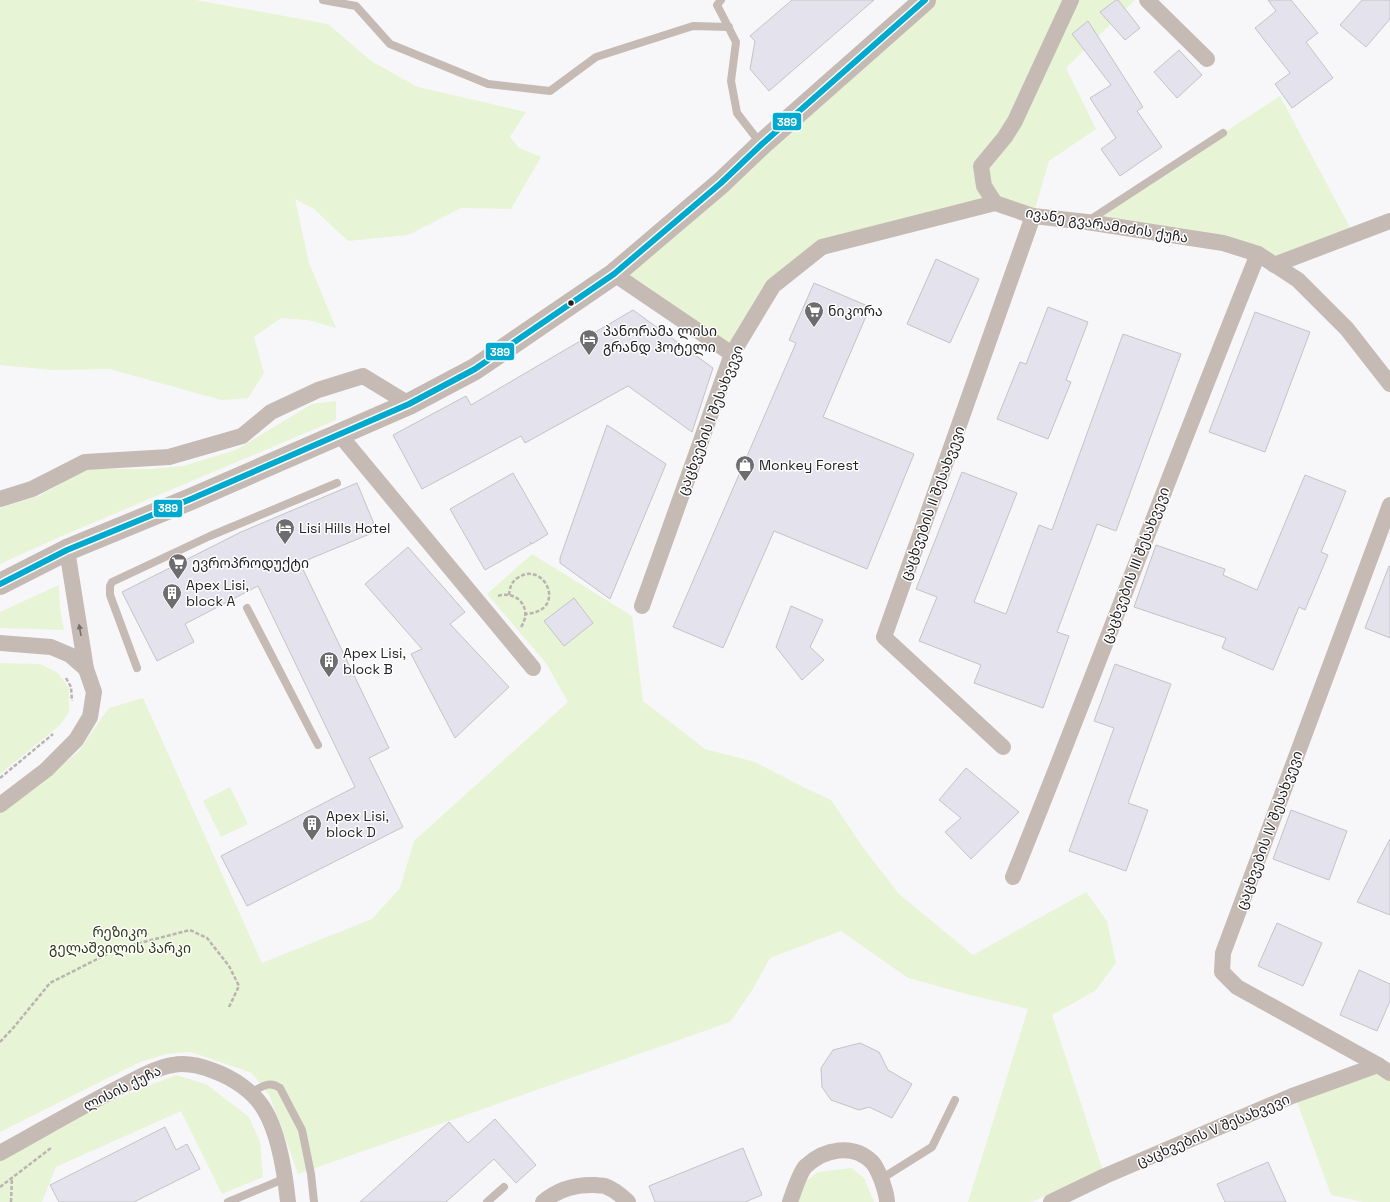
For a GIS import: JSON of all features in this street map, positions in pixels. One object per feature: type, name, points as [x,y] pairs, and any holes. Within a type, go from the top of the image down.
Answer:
[{"type":"main road","points":[[0,584],[67,550],[198,496],[409,404],[475,369],[614,274],[721,183],[762,144],[925,0]]},
{"type":"street","points":[[995,203],[984,186],[981,166],[1015,121],[1071,0]]},
{"type":"street","points":[[1147,0],[1207,59]]},
{"type":"street","name":"ივანე გვარამიძის ქუჩა","points":[[995,203],[1033,216],[1087,222],[1223,243],[1258,254],[1298,280],[1346,329],[1390,384]]},
{"type":"street","name":"ცაცხვების I შესახვევი","points":[[642,606],[732,354],[773,286],[822,247],[995,203]]},
{"type":"street","name":"ცაცხვების II შესახვევი","points":[[1003,747],[884,637],[1033,216]]},
{"type":"street","points":[[1274,265],[1390,221]]},
{"type":"street","name":"ცაცხვების III შესახვევი","points":[[1013,877],[1206,382],[1258,254]]},
{"type":"street","points":[[614,274],[732,354]]},
{"type":"street","points":[[0,499],[32,489],[85,462],[169,456],[242,436],[271,412],[318,390],[363,376],[409,404]]},
{"type":"street","points":[[339,434],[534,668]]},
{"type":"street","name":"ცაცხვების IV შესახვევი","points":[[1384,1069],[1237,987],[1222,972],[1223,954],[1390,505]]},
{"type":"street","points":[[0,805],[46,770],[76,740],[90,717],[94,692],[86,669],[67,550]]},
{"type":"street","points":[[0,643],[51,647],[70,655],[86,669]]},
{"type":"street","points":[[0,647],[28,645]]},
{"type":"street","name":"ლისის ქუჩა","points":[[0,1153],[150,1072],[173,1064],[196,1064],[236,1081],[264,1108],[274,1129],[286,1178],[288,1202]]},
{"type":"street","name":"ცაცხვების V შესახვევი","points":[[1051,1202],[1106,1176],[1292,1096],[1384,1069]]},
{"type":"street","points":[[790,1202],[804,1167],[819,1156],[837,1150],[856,1151],[873,1162],[881,1179],[887,1197],[887,1202]]},
{"type":"street","points":[[543,1202],[548,1197],[565,1188],[584,1184],[605,1186],[623,1197],[628,1202]]},
{"type":"lane","points":[[323,0],[356,6],[390,44],[488,84],[550,91],[596,57],[693,26],[729,27]]},
{"type":"lane","points":[[721,0],[717,5],[736,42],[731,81],[737,113],[762,144]]},
{"type":"lane","points":[[1087,222],[1223,133]]},
{"type":"lane","points":[[137,668],[110,595],[110,586],[112,582],[210,536],[337,483]]},
{"type":"lane","points":[[247,608],[318,745]]},
{"type":"lane","points":[[250,1093],[270,1084],[274,1084],[280,1088],[302,1130],[311,1174],[314,1202]]},
{"type":"lane","points":[[881,1179],[932,1147],[955,1100]]},
{"type":"lane","points":[[228,1202],[286,1178]]},
{"type":"lane","points":[[487,1202],[504,1187]]},
{"type":"path","points":[[509,594],[510,587],[514,580],[523,575],[535,574],[543,579],[550,594],[548,603],[541,611],[534,614],[526,614]]},
{"type":"path","points":[[65,677],[71,687],[72,703]]},
{"type":"path","points":[[0,778],[58,730]]},
{"type":"path","points":[[0,1042],[50,983],[117,949],[190,930],[207,938],[229,966],[239,986],[229,1007]]},
{"type":"path","points":[[11,1202],[12,1177]]},
{"type":"green space","points":[[0,0],[196,0],[328,24],[371,61],[418,87],[526,112],[510,137],[519,148],[541,157],[511,209],[461,208],[408,235],[348,241],[314,209],[295,199],[309,263],[336,328],[308,320],[281,318],[254,337],[264,373],[248,398],[221,400],[110,369],[52,370],[0,365]]},
{"type":"green space","points":[[926,0],[1135,0],[1066,68],[1096,129],[1049,161],[1033,216],[995,203],[822,247],[773,286],[732,354],[614,274]]},
{"type":"green space","points":[[1280,96],[1354,235],[1274,265],[1227,235],[1087,222]]},
{"type":"green space","points":[[336,401],[336,420],[57,538],[0,564],[0,508],[39,496],[87,469],[150,469],[183,466],[236,450],[312,404]]},
{"type":"green space","name":"რეზიკო გელაშვილის პარკი","points":[[532,554],[632,616],[643,701],[705,749],[755,762],[831,800],[864,849],[899,894],[973,955],[1086,892],[1107,921],[1116,963],[1095,991],[1052,1015],[1103,1171],[1031,1202],[968,1202],[1028,1009],[908,978],[841,931],[770,958],[751,992],[730,1022],[298,1174],[269,1095],[252,1073],[191,1052],[167,1054],[140,1062],[0,1132],[0,814],[78,752],[109,708],[143,698],[262,963],[372,919],[400,888],[414,841],[568,702],[546,663],[487,594]]},
{"type":"green space","points":[[59,585],[60,609],[64,630],[0,628],[0,612]]},
{"type":"green space","points":[[0,663],[40,664],[58,673],[69,688],[69,712],[60,725],[0,774]]},
{"type":"green space","points":[[230,787],[248,824],[221,837],[203,801]]},
{"type":"green space","points":[[1378,1065],[1390,1073],[1390,1202],[1364,1202],[1331,1195],[1296,1099]]},
{"type":"green space","points":[[176,1075],[206,1084],[249,1117],[260,1142],[263,1177],[222,1194],[181,1111],[56,1167],[42,1202],[0,1202],[0,1159],[103,1104]]},
{"type":"green space","points":[[851,1168],[864,1178],[874,1202],[798,1202],[806,1181],[818,1172]]},
{"type":"building","points":[[792,0],[874,0],[769,91],[750,69],[755,41],[750,36]]},
{"type":"building","points":[[1118,0],[1140,28],[1125,40],[1100,12]]},
{"type":"building","points":[[1268,0],[1291,0],[1318,33],[1306,42],[1333,78],[1292,108],[1275,84],[1290,73],[1255,28],[1276,11]]},
{"type":"building","points":[[1362,0],[1390,0],[1390,19],[1366,47],[1340,25]]},
{"type":"building","points":[[1088,21],[1143,107],[1137,111],[1162,147],[1120,176],[1101,149],[1116,138],[1090,98],[1111,85],[1072,34]]},
{"type":"building","points":[[1179,50],[1202,75],[1177,98],[1154,72]]},
{"type":"building","points":[[936,259],[979,279],[950,343],[907,324]]},
{"type":"building","points":[[814,283],[870,307],[823,417],[914,454],[867,569],[774,531],[723,648],[673,627],[796,343],[789,340]]},
{"type":"building","points":[[1048,307],[1088,322],[1066,380],[1071,382],[1048,439],[997,419],[1020,362],[1026,364]]},
{"type":"building","points":[[633,310],[713,368],[692,432],[628,386],[525,443],[521,436],[422,489],[393,435],[466,396],[471,405]]},
{"type":"building","points":[[1255,312],[1310,332],[1265,452],[1209,432]]},
{"type":"building","points":[[1123,334],[1181,354],[1116,531],[1097,524],[1057,632],[1069,636],[1043,708],[974,683],[981,665],[919,641],[937,597],[916,589],[962,472],[1017,493],[974,602],[1006,614],[1039,525],[1052,530]]},
{"type":"building","points":[[607,425],[666,464],[610,599],[560,563],[560,558]]},
{"type":"building","points":[[513,473],[548,534],[532,544],[530,542],[531,544],[485,570],[450,509]]},
{"type":"building","points":[[1305,475],[1346,491],[1321,552],[1328,555],[1305,610],[1299,607],[1273,670],[1222,648],[1226,638],[1134,607],[1156,545],[1225,569],[1223,575],[1257,590]]},
{"type":"building","points":[[357,483],[377,531],[300,563],[389,748],[369,758],[403,827],[247,906],[221,856],[355,787],[258,586],[185,624],[194,642],[157,661],[122,592],[241,532]]},
{"type":"building","points":[[408,547],[465,612],[450,624],[509,687],[455,738],[411,654],[422,649],[365,584]]},
{"type":"building","points":[[1389,566],[1390,567],[1390,638],[1365,628]]},
{"type":"building","points":[[574,598],[593,623],[564,646],[544,621]]},
{"type":"building","points":[[791,606],[823,620],[810,647],[824,660],[802,680],[776,647]]},
{"type":"building","points":[[1115,664],[1171,684],[1128,803],[1148,810],[1126,871],[1069,851],[1114,728],[1094,721]]},
{"type":"building","points":[[966,768],[1019,812],[971,859],[945,832],[961,818],[939,800]]},
{"type":"building","points":[[1291,810],[1347,831],[1329,880],[1273,859]]},
{"type":"building","points":[[1390,839],[1390,915],[1357,902]]},
{"type":"building","points":[[1277,923],[1322,943],[1303,986],[1258,966]]},
{"type":"building","points":[[1359,970],[1390,984],[1390,1001],[1377,1031],[1340,1015]]},
{"type":"building","points":[[860,1043],[879,1052],[888,1070],[912,1084],[892,1118],[869,1107],[859,1110],[831,1100],[822,1087],[821,1068],[833,1050]]},
{"type":"building","points":[[495,1119],[536,1165],[516,1183],[494,1159],[446,1202],[360,1202],[449,1122],[468,1143]]},
{"type":"building","points":[[165,1127],[176,1150],[187,1144],[200,1169],[134,1202],[59,1202],[50,1185]]},
{"type":"building","points":[[743,1148],[762,1195],[745,1202],[655,1202],[649,1186]]},
{"type":"building","points":[[1268,1162],[1286,1202],[1225,1202],[1217,1184]]},
{"type":"transit line","name":"389","points":[[0,584],[67,550],[191,499],[409,404],[475,369],[614,274],[721,183],[762,144],[925,0]]},
{"type":"place","name":"ნიკორა","points":[[814,328]]},
{"type":"place","name":"პანორამა ლისი გრანდ ჰოტელი","points":[[589,356]]},
{"type":"place","name":"Monkey Forest","points":[[745,482]]},
{"type":"place","name":"Lisi Hills Hotel","points":[[285,545]]},
{"type":"place","name":"ევროპროდუქტი","points":[[178,580]]},
{"type":"place","name":"Apex Lisi, block A","points":[[172,610]]},
{"type":"place","name":"Apex Lisi, block B","points":[[329,678]]},
{"type":"place","name":"Apex Lisi, block D","points":[[312,841]]}]
